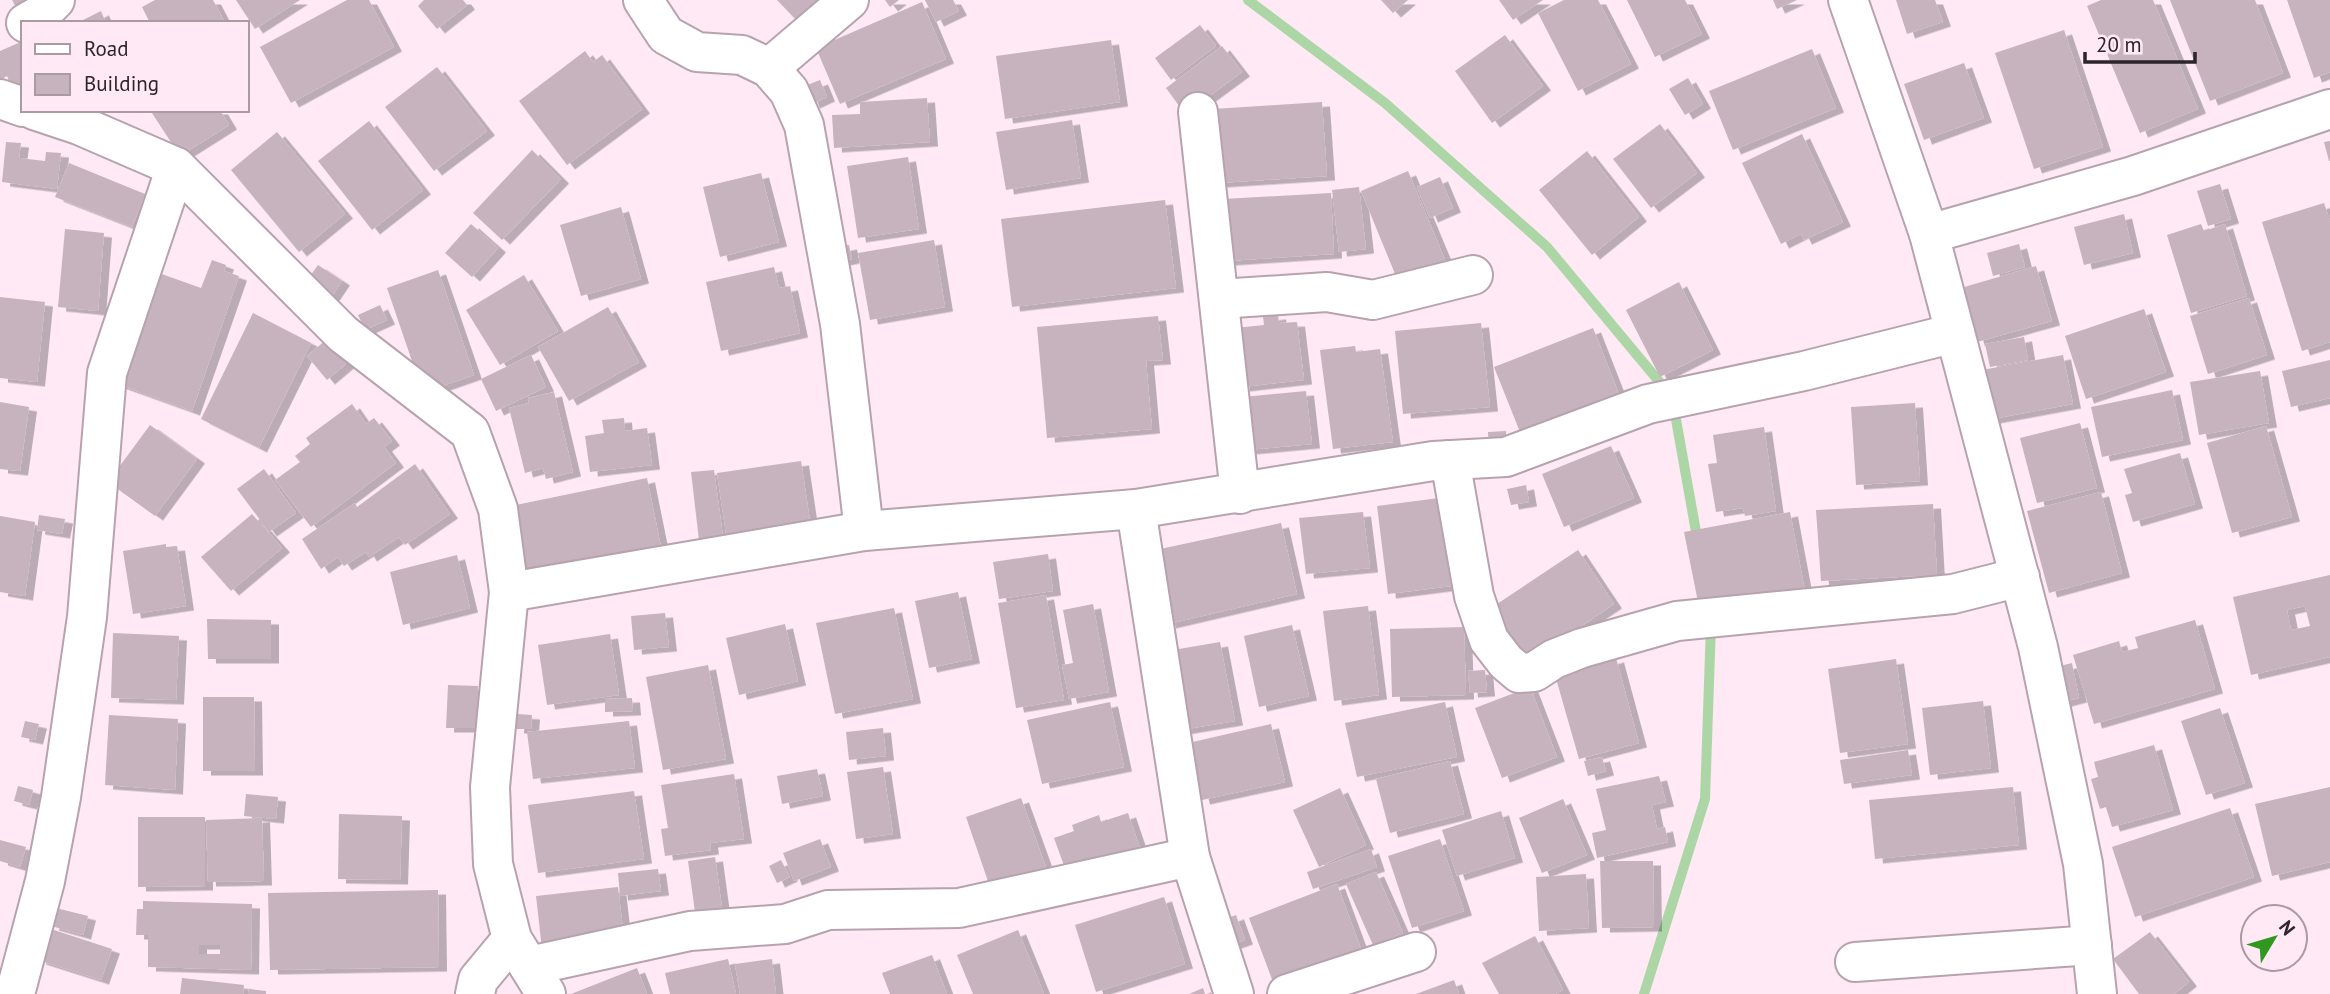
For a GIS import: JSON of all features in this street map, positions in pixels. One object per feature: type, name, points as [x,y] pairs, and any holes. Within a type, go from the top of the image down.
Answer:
[{"type":"street","points":[[29,21],[40,15],[55,0]]},
{"type":"street","points":[[643,0],[666,35],[697,52],[742,54],[769,68],[789,91],[804,125],[839,324],[864,531]]},
{"type":"street","points":[[769,68],[849,0]]},
{"type":"street","points":[[1848,0],[1929,234],[2038,647],[2083,864],[2097,994]]},
{"type":"street","points":[[0,37],[21,26]]},
{"type":"street","points":[[0,99],[21,106]]},
{"type":"street","points":[[1929,234],[2133,176],[2330,109]]},
{"type":"street","points":[[40,112],[79,125],[176,167],[343,334],[470,432],[498,509],[509,592],[490,787],[493,864],[529,966]]},
{"type":"street","points":[[1198,112],[1240,494]]},
{"type":"street","points":[[15,994],[45,881],[61,797],[87,617],[107,373],[176,167]]},
{"type":"street","points":[[1219,299],[1328,292],[1373,300],[1473,275]]},
{"type":"street","points":[[509,592],[864,531],[1136,509],[1433,461],[1506,457],[1648,404],[1955,333]]},
{"type":"street","points":[[1450,460],[1478,607],[1489,640],[1506,662],[1519,673],[1534,672],[1555,659],[1582,648],[1677,621],[1953,594],[2020,577]]},
{"type":"street","points":[[1136,509],[1189,857],[1234,994]]},
{"type":"street","points":[[475,994],[478,980],[529,966],[690,931],[785,924],[828,910],[960,908],[1189,857]]},
{"type":"street","points":[[1855,962],[2092,945]]},
{"type":"street","points":[[1287,994],[1416,952]]},
{"type":"building","points":[[12,0],[40,0],[18,11]]},
{"type":"building","points":[[155,0],[213,0],[224,21],[149,21],[142,7]]},
{"type":"building","points":[[236,0],[300,0],[255,29]]},
{"type":"building","points":[[347,0],[369,0],[394,47],[291,103],[260,47]]},
{"type":"building","points":[[424,0],[463,0],[467,5],[437,29],[418,6]]},
{"type":"building","points":[[777,0],[820,0],[798,22]]},
{"type":"building","points":[[885,0],[899,0],[890,7]]},
{"type":"building","points":[[925,0],[953,0],[959,11],[936,22]]},
{"type":"building","points":[[1381,0],[1408,0],[1393,13]]},
{"type":"building","points":[[1499,0],[1543,0],[1513,20]]},
{"type":"building","points":[[1564,0],[1598,0],[1631,64],[1578,91],[1538,13]]},
{"type":"building","points":[[1627,0],[1685,0],[1702,34],[1655,57]]},
{"type":"building","points":[[1773,0],[1797,0],[1777,9]]},
{"type":"building","points":[[1896,0],[1935,0],[1943,22],[1907,34]]},
{"type":"building","points":[[2101,0],[2153,0],[2198,109],[2140,133],[2087,6]]},
{"type":"building","points":[[2170,0],[2255,0],[2283,73],[2210,101]]},
{"type":"building","points":[[2287,0],[2330,0],[2330,72],[2314,78]]},
{"type":"building","points":[[922,2],[946,59],[840,104],[816,48]]},
{"type":"building","points":[[101,11],[105,21],[81,21]]},
{"type":"building","points":[[1200,25],[1216,46],[1171,80],[1155,58]]},
{"type":"building","points":[[2064,30],[2103,147],[2034,169],[1995,53]]},
{"type":"building","points":[[1505,35],[1543,86],[1492,123],[1455,71]]},
{"type":"building","points":[[1111,40],[1120,102],[1005,119],[996,56]]},
{"type":"building","points":[[21,42],[21,94],[13,88],[7,76],[0,80],[0,51]]},
{"type":"building","points":[[1222,46],[1242,72],[1185,114],[1166,88]]},
{"type":"building","points":[[1812,49],[1836,108],[1733,150],[1709,91]]},
{"type":"building","points":[[585,51],[593,62],[602,55],[642,109],[567,165],[519,101]]},
{"type":"building","points":[[1964,63],[1984,118],[1924,140],[1904,84]]},
{"type":"building","points":[[437,67],[487,131],[434,171],[385,107]]},
{"type":"building","points":[[1688,78],[1703,104],[1685,115],[1669,89]]},
{"type":"building","points":[[820,80],[827,97],[812,104],[805,86]]},
{"type":"building","points":[[927,98],[930,142],[834,148],[832,115],[860,114],[860,102]]},
{"type":"building","points":[[1322,102],[1327,176],[1218,183],[1213,109]]},
{"type":"building","points":[[151,112],[221,112],[229,125],[180,156]]},
{"type":"building","points":[[1072,120],[1081,178],[1006,190],[996,132]]},
{"type":"building","points":[[369,121],[423,190],[372,230],[318,161]]},
{"type":"building","points":[[1660,124],[1697,173],[1651,208],[1613,159]]},
{"type":"building","points":[[277,132],[345,214],[299,252],[231,170]]},
{"type":"building","points":[[1802,134],[1843,222],[1804,240],[1801,234],[1781,244],[1742,163]]},
{"type":"building","points":[[2330,141],[2330,161],[2329,161],[2324,142]]},
{"type":"building","points":[[6,142],[21,143],[19,158],[45,161],[46,152],[61,153],[57,189],[2,182]]},
{"type":"building","points":[[532,150],[561,179],[502,240],[473,213]]},
{"type":"building","points":[[1587,151],[1639,217],[1592,255],[1539,190]]},
{"type":"building","points":[[908,157],[919,229],[858,238],[847,166]]},
{"type":"building","points":[[69,163],[145,194],[132,227],[55,197]]},
{"type":"building","points":[[1408,171],[1448,267],[1400,286],[1361,191]]},
{"type":"building","points":[[761,173],[779,242],[720,257],[703,187]]},
{"type":"building","points":[[1440,177],[1453,208],[1430,218],[1417,187]]},
{"type":"building","points":[[2220,184],[2231,219],[2208,226],[2197,191]]},
{"type":"building","points":[[1359,187],[1366,249],[1339,252],[1332,190]]},
{"type":"building","points":[[1331,193],[1334,254],[1227,261],[1223,199]]},
{"type":"building","points":[[1165,200],[1176,288],[1012,307],[1001,219]]},
{"type":"building","points":[[2324,203],[2330,221],[2330,342],[2302,351],[2262,222]]},
{"type":"building","points":[[621,207],[641,279],[581,296],[560,225]]},
{"type":"building","points":[[2124,214],[2133,253],[2084,265],[2074,227]]},
{"type":"building","points":[[471,224],[498,248],[472,277],[445,253]]},
{"type":"building","points":[[2201,224],[2204,231],[2225,224],[2247,296],[2191,313],[2167,235]]},
{"type":"building","points":[[65,229],[104,233],[98,311],[58,307]]},
{"type":"building","points":[[934,240],[945,307],[870,320],[858,253]]},
{"type":"building","points":[[2019,244],[2025,267],[1993,276],[1987,253]]},
{"type":"building","points":[[849,245],[852,259],[832,263],[829,249]]},
{"type":"building","points":[[212,260],[226,265],[224,271],[239,276],[192,411],[117,384],[156,272],[201,288]]},
{"type":"building","points":[[318,265],[342,281],[327,303],[303,286]]},
{"type":"building","points":[[2036,266],[2052,321],[1977,342],[1961,288]]},
{"type":"building","points":[[774,267],[779,288],[790,286],[800,333],[721,351],[706,282]]},
{"type":"building","points":[[438,270],[474,375],[428,391],[419,366],[414,367],[387,288]]},
{"type":"building","points":[[524,275],[558,331],[500,365],[466,310]]},
{"type":"building","points":[[1679,282],[1713,350],[1660,377],[1626,310]]},
{"type":"building","points":[[0,297],[45,302],[37,382],[0,378]]},
{"type":"building","points":[[2249,298],[2267,355],[2208,374],[2190,316]]},
{"type":"building","points":[[380,305],[387,320],[365,330],[358,315]]},
{"type":"building","points":[[608,307],[639,362],[569,401],[538,347]]},
{"type":"building","points":[[2144,309],[2166,372],[2086,399],[2065,336]]},
{"type":"building","points":[[253,313],[311,343],[259,448],[201,419]]},
{"type":"building","points":[[1278,315],[1279,323],[1297,322],[1304,380],[1242,387],[1235,328],[1264,325],[1263,317]]},
{"type":"building","points":[[1158,316],[1163,360],[1146,361],[1152,429],[1047,438],[1037,327]]},
{"type":"building","points":[[1481,323],[1490,407],[1403,414],[1395,331]]},
{"type":"building","points":[[1593,328],[1620,397],[1522,437],[1494,367]]},
{"type":"building","points":[[2024,337],[2028,360],[1990,367],[1985,344]]},
{"type":"building","points":[[326,340],[346,364],[327,380],[307,356]]},
{"type":"building","points":[[1355,346],[1356,352],[1380,349],[1393,442],[1333,449],[1320,350]]},
{"type":"building","points":[[531,355],[546,387],[496,411],[481,379]]},
{"type":"building","points":[[2063,355],[2073,404],[1992,419],[1982,370]]},
{"type":"building","points":[[2330,360],[2330,398],[2291,407],[2282,371]]},
{"type":"building","points":[[2260,371],[2269,423],[2199,435],[2190,382]]},
{"type":"building","points":[[2172,390],[2183,440],[2102,457],[2091,407]]},
{"type":"building","points":[[1306,391],[1312,444],[1247,450],[1242,397]]},
{"type":"building","points":[[554,392],[573,472],[546,479],[543,468],[525,473],[509,408],[529,403],[528,398]]},
{"type":"building","points":[[0,402],[29,407],[20,471],[0,469]]},
{"type":"building","points":[[1915,403],[1920,481],[1856,485],[1851,407]]},
{"type":"building","points":[[352,404],[366,424],[374,418],[392,441],[384,447],[396,463],[311,527],[275,480],[300,462],[295,456],[310,444],[306,438]]},
{"type":"building","points":[[624,418],[625,431],[647,428],[652,465],[590,472],[585,436],[604,433],[602,420]]},
{"type":"building","points":[[2080,423],[2097,488],[2037,503],[2020,438]]},
{"type":"building","points":[[150,425],[197,459],[155,516],[108,482]]},
{"type":"building","points":[[2266,426],[2292,517],[2232,533],[2207,443]]},
{"type":"building","points":[[1764,427],[1776,511],[1745,516],[1743,508],[1716,512],[1708,464],[1717,463],[1713,435]]},
{"type":"building","points":[[1506,431],[1507,453],[1489,454],[1488,432]]},
{"type":"building","points":[[1611,446],[1634,498],[1564,527],[1542,474]]},
{"type":"building","points":[[2180,453],[2195,504],[2133,522],[2125,495],[2132,493],[2124,469]]},
{"type":"building","points":[[801,461],[811,528],[727,540],[717,473]]},
{"type":"building","points":[[415,464],[450,514],[405,545],[399,537],[369,557],[366,552],[344,566],[338,557],[321,569],[302,539],[355,503],[357,507]]},
{"type":"building","points":[[264,469],[296,513],[269,532],[237,489]]},
{"type":"building","points":[[714,470],[723,537],[699,540],[691,472]]},
{"type":"building","points":[[647,478],[663,557],[527,584],[511,506]]},
{"type":"building","points":[[1526,485],[1529,502],[1511,505],[1507,489]]},
{"type":"building","points":[[2101,492],[2122,573],[2049,593],[2027,511]]},
{"type":"building","points":[[1439,498],[1451,586],[1388,594],[1377,506]]},
{"type":"building","points":[[1933,504],[1937,575],[1821,581],[1816,510]]},
{"type":"building","points":[[1363,512],[1370,568],[1306,574],[1299,518]]},
{"type":"building","points":[[1790,512],[1806,597],[1701,617],[1684,532]]},
{"type":"building","points":[[252,514],[282,548],[231,591],[201,557]]},
{"type":"building","points":[[39,515],[65,519],[62,534],[37,530]]},
{"type":"building","points":[[0,516],[35,522],[25,596],[0,592]]},
{"type":"building","points":[[1281,523],[1297,594],[1168,624],[1151,551]]},
{"type":"building","points":[[166,544],[166,547],[177,546],[186,606],[133,614],[123,551]]},
{"type":"building","points":[[1578,550],[1614,604],[1528,662],[1491,608]]},
{"type":"building","points":[[1048,554],[1053,591],[999,599],[993,562]]},
{"type":"building","points":[[457,555],[470,608],[403,625],[390,572]]},
{"type":"building","points":[[2330,575],[2330,657],[2251,675],[2233,597]],"holes":[[[2305,606],[2310,626],[2291,630],[2287,610]]]},
{"type":"building","points":[[958,592],[972,659],[929,668],[915,601]]},
{"type":"building","points":[[1046,595],[1064,700],[1016,708],[998,603]]},
{"type":"building","points":[[1093,604],[1109,692],[1069,699],[1062,665],[1073,663],[1063,610]]},
{"type":"building","points":[[1368,606],[1379,695],[1334,701],[1323,611]]},
{"type":"building","points":[[894,608],[913,699],[835,714],[816,623]]},
{"type":"building","points":[[665,613],[669,647],[634,650],[631,616]]},
{"type":"building","points":[[207,619],[271,620],[271,659],[208,659]]},
{"type":"building","points":[[2195,620],[2215,689],[2094,724],[2073,655],[2119,641],[2122,652],[2138,648],[2135,637]]},
{"type":"building","points":[[785,624],[798,681],[739,695],[726,638]]},
{"type":"building","points":[[1292,625],[1309,696],[1259,707],[1244,636]]},
{"type":"building","points":[[1464,627],[1466,695],[1392,697],[1390,629]]},
{"type":"building","points":[[113,633],[179,636],[176,700],[111,698]]},
{"type":"building","points":[[610,634],[619,695],[547,705],[538,645]]},
{"type":"building","points":[[1220,642],[1235,721],[1181,730],[1167,651]]},
{"type":"building","points":[[1616,658],[1639,743],[1579,759],[1555,675]]},
{"type":"building","points":[[1896,659],[1908,744],[1840,753],[1828,669]]},
{"type":"building","points":[[2072,663],[2079,698],[2060,703],[2052,668]]},
{"type":"building","points":[[708,665],[726,759],[663,770],[646,677]]},
{"type":"building","points":[[1485,670],[1487,692],[1470,693],[1468,671]]},
{"type":"building","points":[[448,685],[478,686],[477,728],[446,728]]},
{"type":"building","points":[[1530,687],[1557,757],[1502,778],[1475,708]]},
{"type":"building","points":[[203,697],[254,697],[255,771],[203,771]]},
{"type":"building","points":[[632,698],[633,711],[605,712],[605,699]]},
{"type":"building","points":[[1983,701],[1991,768],[1930,775],[1922,708]]},
{"type":"building","points":[[1110,702],[1124,767],[1042,784],[1027,720]]},
{"type":"building","points":[[1445,702],[1457,757],[1357,777],[1345,723]]},
{"type":"building","points":[[2220,708],[2245,783],[2206,795],[2181,721]]},
{"type":"building","points":[[517,714],[532,715],[531,729],[516,729]]},
{"type":"building","points":[[109,715],[178,719],[175,790],[105,785]]},
{"type":"building","points":[[25,721],[39,724],[35,740],[21,737]]},
{"type":"building","points":[[629,721],[635,768],[533,779],[527,732]]},
{"type":"building","points":[[1271,724],[1285,782],[1202,800],[1188,743]]},
{"type":"building","points":[[883,728],[886,756],[849,760],[846,732]]},
{"type":"building","points":[[2154,745],[2173,810],[2112,827],[2106,807],[2100,809],[2091,779],[2098,777],[2094,762]]},
{"type":"building","points":[[1908,750],[1912,775],[1844,784],[1840,760]]},
{"type":"building","points":[[1602,757],[1606,771],[1588,776],[1584,761]]},
{"type":"building","points":[[1450,761],[1464,814],[1390,833],[1376,779]]},
{"type":"building","points":[[883,767],[893,834],[856,839],[847,772]]},
{"type":"building","points":[[817,769],[823,796],[782,804],[777,776]]},
{"type":"building","points":[[734,774],[744,839],[710,843],[711,850],[665,856],[661,829],[668,828],[661,785]]},
{"type":"building","points":[[1659,776],[1666,802],[1652,805],[1657,829],[1665,827],[1668,842],[1597,858],[1592,833],[1606,830],[1596,789]]},
{"type":"building","points":[[18,786],[33,790],[29,805],[14,801]]},
{"type":"building","points":[[2013,787],[2019,845],[1875,859],[1869,800]]},
{"type":"building","points":[[2330,787],[2330,862],[2272,876],[2255,804]]},
{"type":"building","points":[[1340,788],[1366,845],[1319,867],[1293,810]]},
{"type":"building","points":[[634,791],[644,859],[538,873],[528,805]]},
{"type":"building","points":[[246,794],[278,797],[276,819],[244,816]]},
{"type":"building","points":[[1021,798],[1048,873],[992,893],[966,817]]},
{"type":"building","points":[[1563,799],[1587,855],[1542,873],[1519,818]]},
{"type":"building","points":[[2230,808],[2254,877],[2135,917],[2112,847]]},
{"type":"building","points":[[1501,811],[1515,858],[1457,876],[1442,830]]},
{"type":"building","points":[[1128,813],[1143,857],[1070,882],[1054,838],[1074,831],[1072,825],[1099,815],[1101,822]]},
{"type":"building","points":[[339,814],[402,816],[400,880],[338,879]]},
{"type":"building","points":[[138,817],[205,817],[205,886],[138,887]]},
{"type":"building","points":[[262,818],[264,881],[208,882],[206,820]]},
{"type":"building","points":[[820,839],[831,867],[794,881],[783,853]]},
{"type":"building","points":[[1440,839],[1464,911],[1412,928],[1388,856]]},
{"type":"building","points":[[0,840],[26,847],[20,867],[0,861]]},
{"type":"building","points":[[1371,849],[1377,867],[1313,889],[1307,872]]},
{"type":"building","points":[[715,857],[722,908],[695,912],[688,861]]},
{"type":"building","points":[[781,860],[790,877],[777,883],[769,866]]},
{"type":"building","points":[[1600,861],[1653,861],[1654,927],[1602,928]]},
{"type":"building","points":[[658,869],[661,891],[620,896],[618,873]]},
{"type":"building","points":[[1376,872],[1403,933],[1373,945],[1346,884]]},
{"type":"building","points":[[1586,874],[1589,928],[1539,931],[1536,877]]},
{"type":"building","points":[[1337,884],[1361,949],[1273,982],[1249,918]]},
{"type":"building","points":[[618,887],[625,948],[543,958],[536,896]]},
{"type":"building","points":[[438,890],[439,967],[270,970],[268,893]]},
{"type":"building","points":[[1164,897],[1185,964],[1096,992],[1075,925]]},
{"type":"building","points":[[143,901],[252,904],[251,970],[148,967],[148,935],[136,935],[137,909],[143,909]],"holes":[[[199,945],[220,945],[220,954],[199,954]]]},
{"type":"building","points":[[56,908],[88,916],[83,935],[51,926]]},
{"type":"building","points":[[1236,915],[1245,940],[1228,946],[1219,921]]},
{"type":"building","points":[[48,928],[112,949],[101,980],[38,960]]},
{"type":"building","points":[[1018,930],[1044,994],[973,994],[957,955]]},
{"type":"building","points":[[2150,932],[2189,982],[2174,994],[2139,994],[2113,959]]},
{"type":"building","points":[[1535,936],[1563,990],[1555,994],[1499,994],[1482,963]]},
{"type":"building","points":[[932,955],[947,994],[890,994],[882,973]]},
{"type":"building","points":[[728,959],[736,994],[670,994],[665,973]]},
{"type":"building","points":[[772,959],[776,994],[740,994],[735,964]]},
{"type":"building","points":[[637,968],[647,994],[571,994]]},
{"type":"building","points":[[182,978],[244,985],[243,994],[180,994]]},
{"type":"building","points":[[1454,980],[1459,994],[1416,994]]},
{"type":"building","points":[[1203,988],[1205,994],[1189,994]]},
{"type":"building","points":[[249,989],[266,991],[266,994],[248,994]]},
{"type":"waterway","points":[[1248,0],[1385,103],[1547,247],[1672,397],[1698,543]]},
{"type":"waterway","points":[[1644,994],[1705,799],[1711,625]]}]
